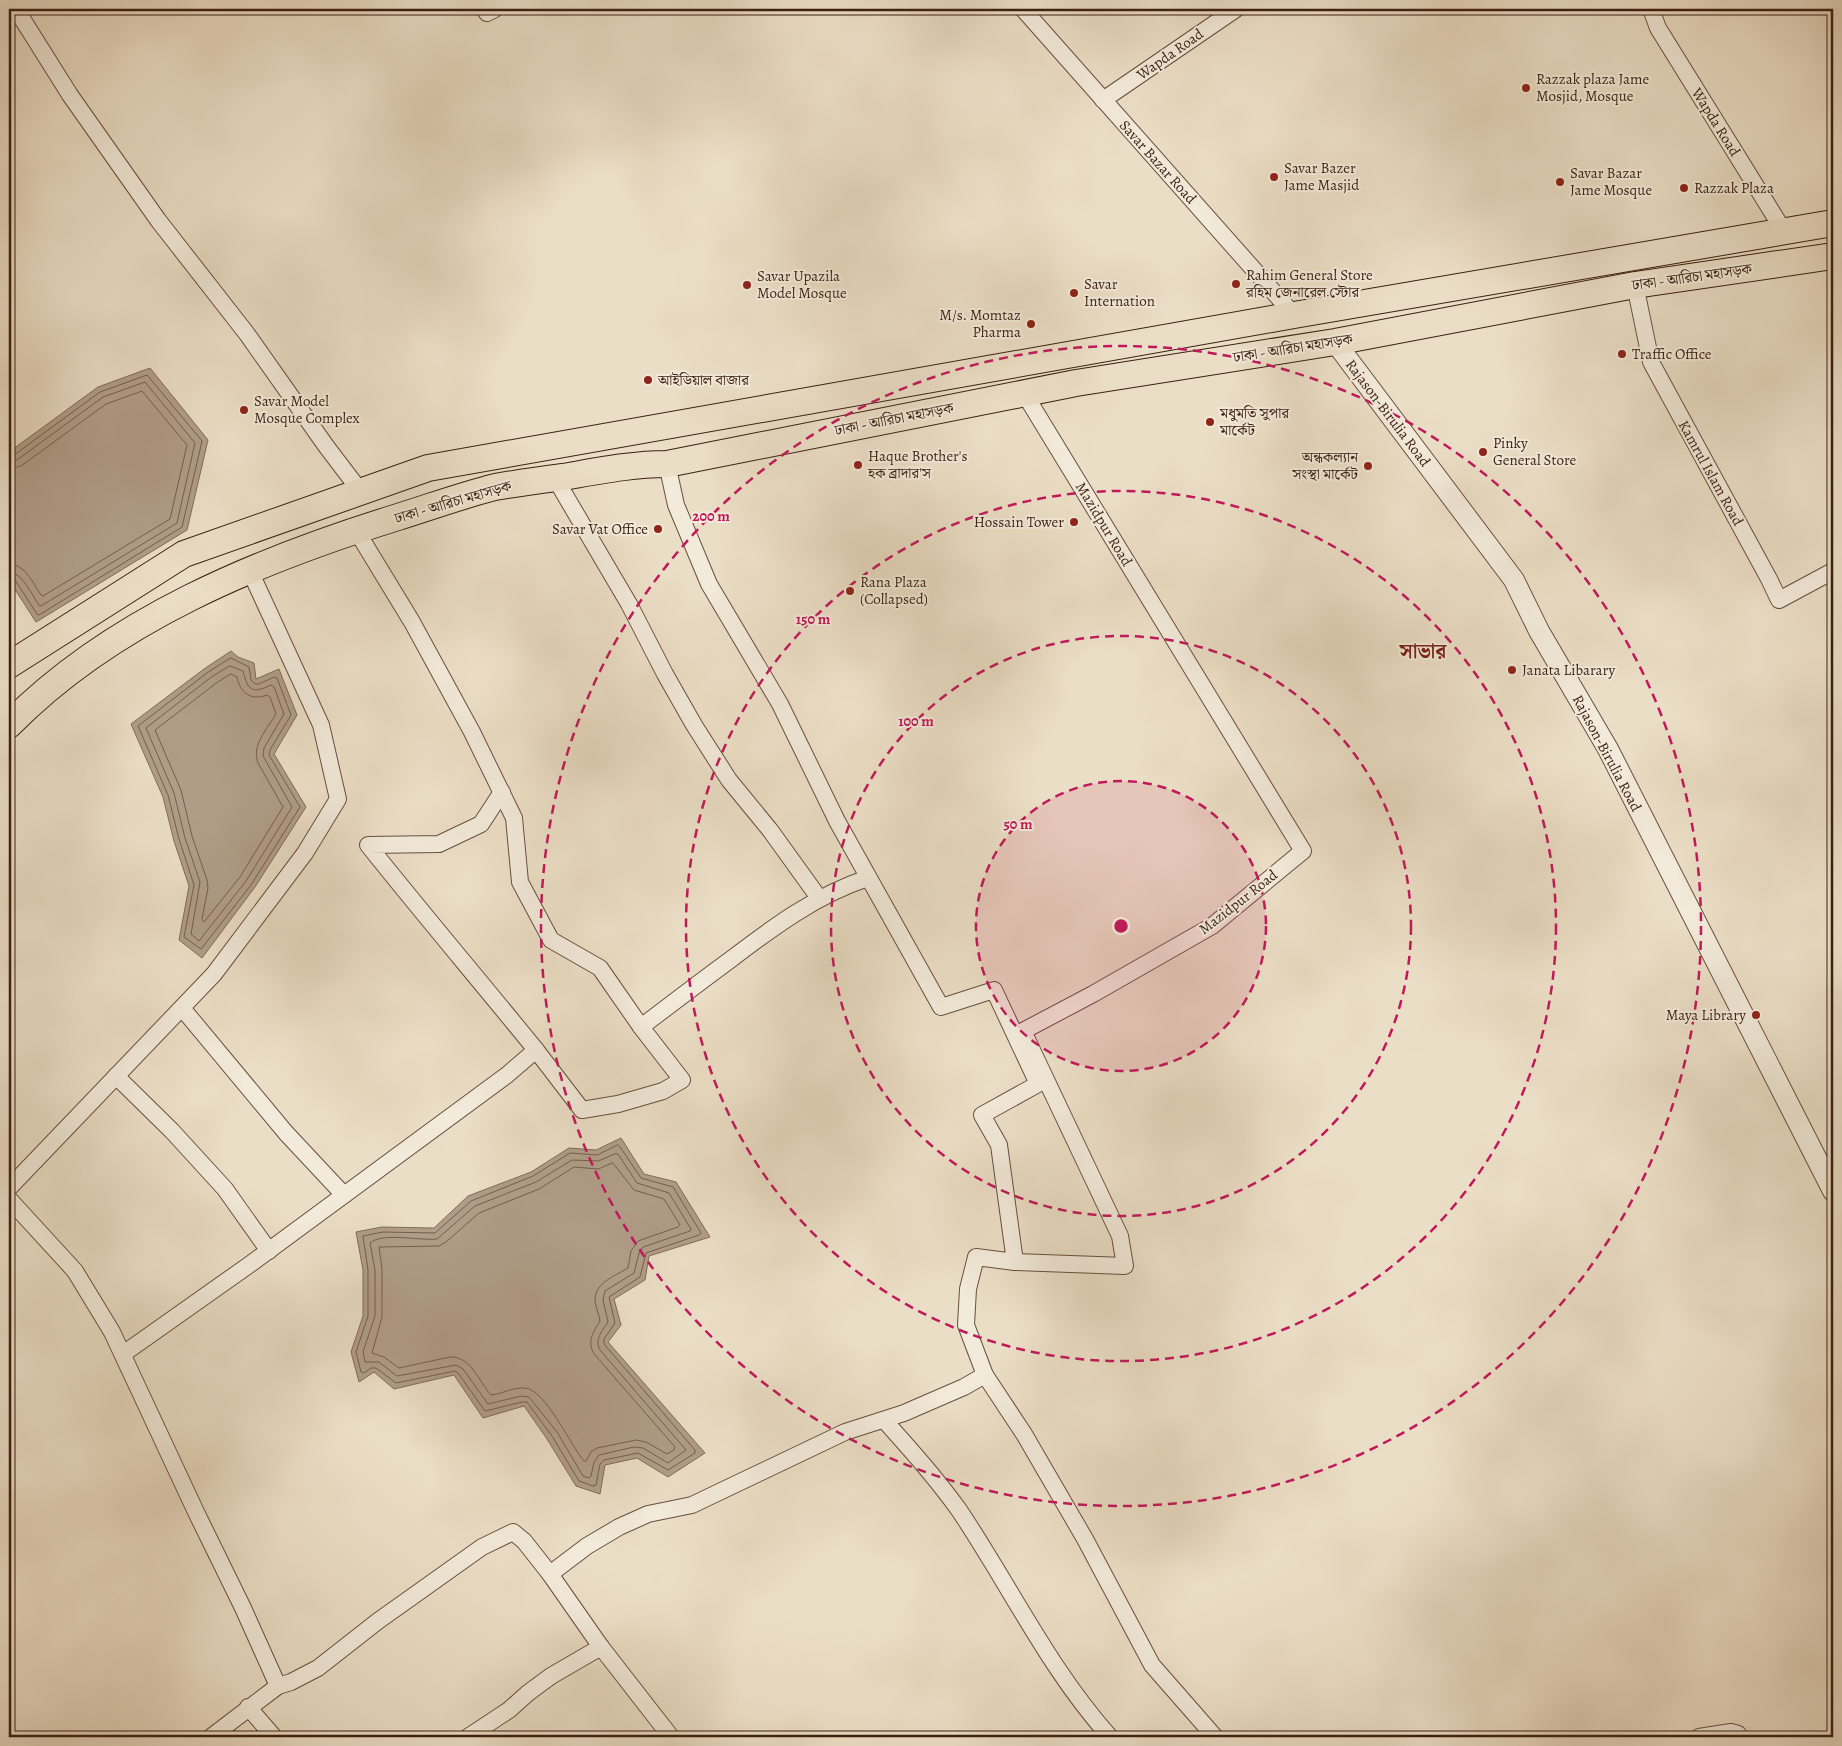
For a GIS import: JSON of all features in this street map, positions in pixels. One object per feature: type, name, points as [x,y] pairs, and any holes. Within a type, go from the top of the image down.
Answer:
[{"type":"highway","name":"ঢাকা - আরিচা মহাসড়ক","points":[[9,665],[184,554],[428,468],[1294,315],[1833,224]]},
{"type":"highway","name":"ঢাকা - আরিচা মহাসড়ক","points":[[9,726],[44,692],[94,654],[162,612],[205,590],[356,530],[495,488],[642,464],[667,464],[1076,383],[1335,342],[1636,285],[1833,256]]},
{"type":"street","points":[[16,9],[70,95],[158,220],[247,334],[361,492]]},
{"type":"street","points":[[484,9],[487,13],[495,9]]},
{"type":"street","name":"Savar Bazar Road","points":[[1023,9],[1294,315]]},
{"type":"street","name":"Wapda Road","points":[[1103,100],[1236,9]]},
{"type":"street","name":"Wapda Road","points":[[1651,9],[1658,28],[1785,233]]},
{"type":"street","name":"Kamrul Islam Road","points":[[1636,285],[1651,362],[1779,600],[1833,571]]},
{"type":"street","name":"Rajason-Birulia Road","points":[[1335,342],[1514,580],[1538,630],[1608,749],[1833,1192]]},
{"type":"street","name":"Mazidpur Road","points":[[1015,1262],[1125,1266],[1120,1236],[1023,1031],[1093,994],[1212,926],[1303,851],[1024,393]]},
{"type":"street","points":[[667,464],[676,505],[709,584],[780,704],[837,821],[941,1006],[994,990],[1038,1084],[982,1114],[999,1145],[1015,1262],[976,1256],[968,1290],[966,1325],[985,1375],[1024,1434],[1076,1523],[1152,1665],[1215,1737]]},
{"type":"street","points":[[555,478],[629,604],[694,725],[729,780],[770,830],[819,898]]},
{"type":"street","points":[[356,530],[412,622],[472,732],[502,792],[514,818],[520,882],[551,940],[600,968],[640,1027],[682,1080],[663,1091],[618,1104],[582,1110],[536,1050],[481,982],[439,935],[368,845],[439,844],[481,824],[502,792]]},
{"type":"street","points":[[9,1188],[220,967],[305,853],[338,800],[321,725],[250,572]]},
{"type":"street","points":[[640,1027],[755,941],[819,898],[846,885],[868,878]]},
{"type":"street","points":[[182,1008],[286,1133],[344,1195]]},
{"type":"street","points":[[123,1354],[269,1251],[507,1075],[536,1050]]},
{"type":"street","points":[[116,1076],[172,1131],[225,1189],[269,1251]]},
{"type":"street","points":[[9,1199],[75,1271],[112,1332],[278,1686]]},
{"type":"street","points":[[550,1574],[586,1546],[619,1527],[648,1514],[692,1505],[845,1432],[904,1413],[964,1387],[985,1375]]},
{"type":"street","points":[[884,1420],[920,1460],[958,1510],[1059,1672],[1110,1737]]},
{"type":"street","points":[[211,1737],[278,1686],[291,1682],[318,1668],[378,1621],[482,1547],[514,1532],[524,1541],[550,1574],[601,1647],[671,1737]]},
{"type":"street","points":[[468,1737],[509,1710],[528,1693],[552,1676],[601,1647]]},
{"type":"street","points":[[248,1708],[274,1737]]},
{"type":"street","points":[[1700,1737],[1731,1732],[1738,1734],[1740,1737]]},
{"type":"water","points":[[150,368],[208,440],[187,530],[36,622],[9,580],[9,452],[98,387]]},
{"type":"water","points":[[231,651],[238,657],[254,663],[256,679],[279,669],[297,715],[274,754],[306,807],[255,887],[202,958],[179,940],[189,886],[174,841],[163,797],[131,724]]},
{"type":"water","points":[[621,1138],[644,1174],[676,1182],[710,1237],[649,1256],[645,1280],[614,1299],[621,1325],[608,1342],[705,1453],[668,1477],[637,1458],[605,1465],[600,1494],[576,1486],[524,1406],[483,1418],[454,1375],[394,1389],[374,1372],[359,1382],[351,1352],[363,1316],[363,1270],[356,1232],[382,1227],[434,1228],[468,1196],[531,1172],[569,1148],[596,1150]]},
{"type":"place","name":"Razzak plaza Jame Mosjid, Mosque","points":[[1526,88]]},
{"type":"place","name":"Savar Bazer Jame Masjid","points":[[1274,177]]},
{"type":"place","name":"Savar Bazar Jame Mosque","points":[[1560,182]]},
{"type":"place","name":"Razzak Plaza","points":[[1684,188]]},
{"type":"place","name":"Rahim General Store রহিম জেনারেল স্টোর","points":[[1236,284]]},
{"type":"place","name":"Savar Upazila Model Mosque","points":[[747,285]]},
{"type":"place","name":"Savar Internation","points":[[1074,293]]},
{"type":"place","name":"M/s. Momtaz Pharma","points":[[1031,324]]},
{"type":"place","name":"Traffic Office","points":[[1622,354]]},
{"type":"place","name":"আইডিয়াল বাজার","points":[[648,380]]},
{"type":"place","name":"Savar Model Mosque Complex","points":[[244,410]]},
{"type":"place","name":"মধুমতি সুপার মার্কেট","points":[[1210,422]]},
{"type":"place","name":"Pinky General Store","points":[[1483,452]]},
{"type":"place","name":"Haque Brother's হক ব্রাদার'স","points":[[858,465]]},
{"type":"place","name":"অন্ধকল্যান সংস্থা মার্কেট","points":[[1368,466]]},
{"type":"place","name":"Hossain Tower","points":[[1074,522]]},
{"type":"place","name":"Savar Vat Office","points":[[658,529]]},
{"type":"place","name":"Rana Plaza (Collapsed)","points":[[850,591]]},
{"type":"place","name":"Janata Libarary","points":[[1512,670]]},
{"type":"place","name":"Maya Library","points":[[1756,1015]]},
{"type":"district","name":"সাভার","points":[[1423,651]]}]
